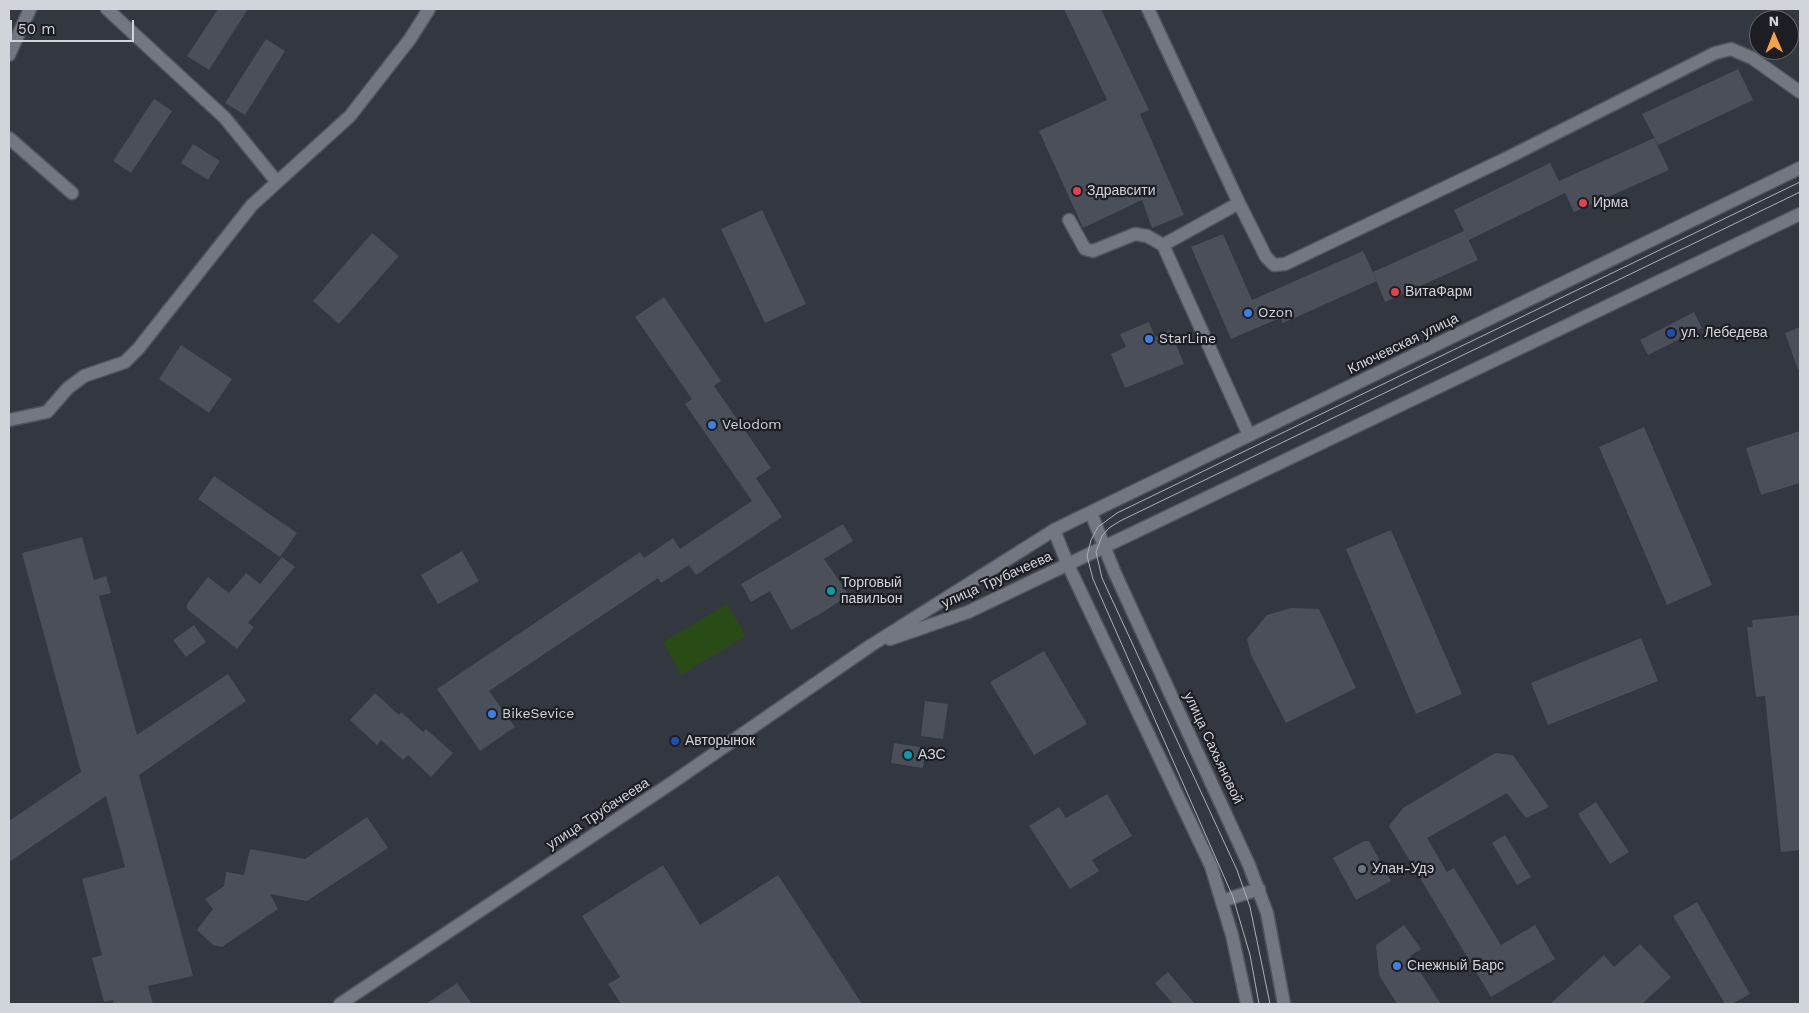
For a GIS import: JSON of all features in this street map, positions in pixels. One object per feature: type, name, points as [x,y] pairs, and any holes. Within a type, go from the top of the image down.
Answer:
[{"type":"main road","points":[[9,55],[30,9]]},
{"type":"main road","points":[[107,9],[225,118],[277,182]]},
{"type":"main road","points":[[9,420],[47,412],[68,388],[84,376],[125,362],[138,349],[252,205],[350,116],[410,39],[429,9]]},
{"type":"main road","points":[[1148,9],[1239,204],[1266,257],[1274,265],[1285,264],[1505,159],[1715,53],[1731,49],[1752,58],[1800,92]]},
{"type":"main road","points":[[9,138],[72,193]]},
{"type":"main road","name":"Ключевская улица","points":[[1073,521],[1800,168]]},
{"type":"main road","points":[[1163,245],[1239,204]]},
{"type":"main road","points":[[1106,547],[1800,214]]},
{"type":"main road","points":[[1069,220],[1084,249],[1092,251],[1135,234],[1147,236],[1163,245],[1249,435]]},
{"type":"main road","name":"улица Сахьяновой","points":[[1091,512],[1259,889],[1267,913],[1284,1004]]},
{"type":"main road","name":"улица Трубачеева","points":[[340,1004],[674,782],[870,646],[1054,530],[1073,521]]},
{"type":"main road","points":[[1054,530],[1068,565],[1211,866],[1232,935],[1247,1004]]},
{"type":"main road","name":"улица Трубачеева","points":[[870,646],[968,612],[1106,547]]},
{"type":"main road","points":[[1222,901],[1259,889]]},
{"type":"green space","points":[[727,604],[746,636],[681,675],[663,642]]},
{"type":"building","points":[[218,9],[248,9],[209,70],[187,56]]},
{"type":"building","points":[[1064,9],[1101,9],[1149,110],[1140,114],[1184,215],[1152,228],[1142,200],[1083,228],[1039,131],[1107,100]]},
{"type":"building","points":[[266,39],[285,51],[245,115],[225,103]]},
{"type":"building","points":[[1738,69],[1753,100],[1658,145],[1642,114]]},
{"type":"building","points":[[154,99],[172,111],[131,173],[113,161]]},
{"type":"building","points":[[1654,138],[1669,170],[1574,212],[1565,193],[1469,240],[1465,232],[1478,260],[1385,302],[1373,272],[1464,231],[1454,210],[1550,163],[1559,181]]},
{"type":"building","points":[[193,144],[220,161],[208,180],[181,163]]},
{"type":"building","points":[[762,210],[806,304],[765,323],[721,229]]},
{"type":"building","points":[[372,233],[399,256],[339,324],[313,301]]},
{"type":"building","points":[[1223,234],[1252,300],[1363,251],[1377,281],[1283,323],[1280,318],[1231,339],[1191,247]]},
{"type":"building","points":[[664,297],[721,381],[714,386],[771,468],[756,478],[782,517],[696,575],[689,565],[661,583],[658,578],[489,691],[515,727],[480,751],[437,689],[640,552],[644,558],[673,538],[680,549],[752,501],[685,404],[692,399],[635,317]]},
{"type":"building","points":[[1694,312],[1702,328],[1648,355],[1640,340]]},
{"type":"building","points":[[1149,322],[1155,337],[1170,330],[1184,364],[1125,388],[1111,354],[1126,347],[1120,334]]},
{"type":"building","points":[[1800,327],[1800,370],[1798,370],[1785,333]]},
{"type":"building","points":[[181,345],[232,379],[209,413],[159,379]]},
{"type":"building","points":[[1644,427],[1712,585],[1667,605],[1599,447]]},
{"type":"building","points":[[1800,431],[1800,483],[1761,495],[1746,448]]},
{"type":"building","points":[[214,476],[297,533],[280,557],[198,499]]},
{"type":"building","points":[[843,524],[853,541],[824,559],[849,595],[791,630],[770,591],[751,602],[741,584]]},
{"type":"building","points":[[1391,530],[1462,694],[1416,714],[1346,549]]},
{"type":"building","points":[[82,537],[94,580],[106,576],[111,593],[99,596],[137,735],[228,674],[246,701],[139,775],[193,976],[148,986],[153,1004],[114,1004],[113,1000],[104,1002],[92,958],[102,955],[82,879],[125,867],[106,796],[9,862],[9,821],[81,772],[22,553]]},
{"type":"building","points":[[462,551],[479,581],[438,604],[421,575]]},
{"type":"building","points":[[282,557],[295,567],[248,623],[254,627],[237,649],[187,609],[187,604],[208,577],[229,593],[246,573],[260,584]]},
{"type":"building","points":[[1291,608],[1319,609],[1356,688],[1286,723],[1251,655],[1247,639],[1267,615]]},
{"type":"building","points":[[1800,615],[1800,850],[1781,852],[1765,696],[1756,697],[1747,627],[1753,627],[1752,620]]},
{"type":"building","points":[[194,625],[206,642],[186,657],[173,640]]},
{"type":"building","points":[[1641,638],[1658,681],[1548,725],[1531,683]]},
{"type":"building","points":[[1044,651],[1087,724],[1034,755],[990,682]]},
{"type":"building","points":[[375,693],[399,715],[401,712],[423,732],[426,729],[453,753],[431,777],[408,755],[403,760],[381,740],[377,745],[350,720]]},
{"type":"building","points":[[925,701],[948,704],[943,739],[921,736]]},
{"type":"building","name":"АЗС","points":[[894,743],[926,748],[923,768],[891,763]]},
{"type":"building","points":[[1495,753],[1513,755],[1549,807],[1526,818],[1507,793],[1427,838],[1447,872],[1454,868],[1501,945],[1535,925],[1555,959],[1491,997],[1389,826],[1403,808]]},
{"type":"building","points":[[1107,794],[1132,836],[1092,860],[1099,871],[1070,889],[1029,826],[1059,807],[1066,818]]},
{"type":"building","points":[[1596,802],[1629,852],[1610,864],[1578,814]]},
{"type":"building","points":[[367,817],[388,848],[307,901],[270,894],[278,909],[222,947],[213,945],[197,930],[213,909],[205,899],[224,886],[226,872],[244,875],[250,849],[305,859]]},
{"type":"building","points":[[1505,835],[1531,877],[1517,885],[1492,843]]},
{"type":"building","name":"Улан-Удэ","points":[[1364,841],[1369,841],[1391,881],[1356,900],[1333,858]]},
{"type":"building","points":[[663,865],[700,925],[778,875],[862,1004],[621,1004],[608,984],[620,977],[582,916]]},
{"type":"building","points":[[1697,902],[1750,994],[1732,1004],[1725,1004],[1673,916]]},
{"type":"building","name":"Снежный Барс","points":[[1404,925],[1421,949],[1410,956],[1441,1004],[1397,1004],[1379,975],[1376,945]]},
{"type":"building","points":[[1640,944],[1671,977],[1642,1004],[1550,1004],[1604,955],[1614,967]]},
{"type":"building","points":[[1168,972],[1195,1004],[1173,1004],[1155,983]]},
{"type":"building","points":[[457,983],[472,1004],[426,1004]]},
{"type":"tram line","points":[[1259,1004],[1250,955],[1233,897],[1093,579],[1087,556],[1091,540],[1098,527],[1117,513],[1800,182]]},
{"type":"tram line","points":[[1270,1004],[1250,907],[1237,870],[1102,578],[1096,552],[1102,536],[1109,528],[1120,521],[1800,192]]},
{"type":"place","name":"Здравсити","points":[[1077,191]]},
{"type":"place","name":"Ирма","points":[[1583,203]]},
{"type":"place","name":"ВитаФарм","points":[[1395,292]]},
{"type":"place","name":"Ozon","points":[[1248,313]]},
{"type":"place","name":"ул. Лебедева","points":[[1671,333]]},
{"type":"place","name":"StarLine","points":[[1149,339]]},
{"type":"place","name":"Velodom","points":[[712,425]]},
{"type":"place","name":"Торговый павильон","points":[[831,591]]},
{"type":"place","name":"BikeSevice","points":[[492,714]]},
{"type":"place","name":"Авторынок","points":[[675,741]]},
{"type":"place","name":"АЗС","points":[[908,755]]},
{"type":"place","name":"Улан-Удэ","points":[[1362,869]]},
{"type":"place","name":"Снежный Барс","points":[[1397,966]]}]
